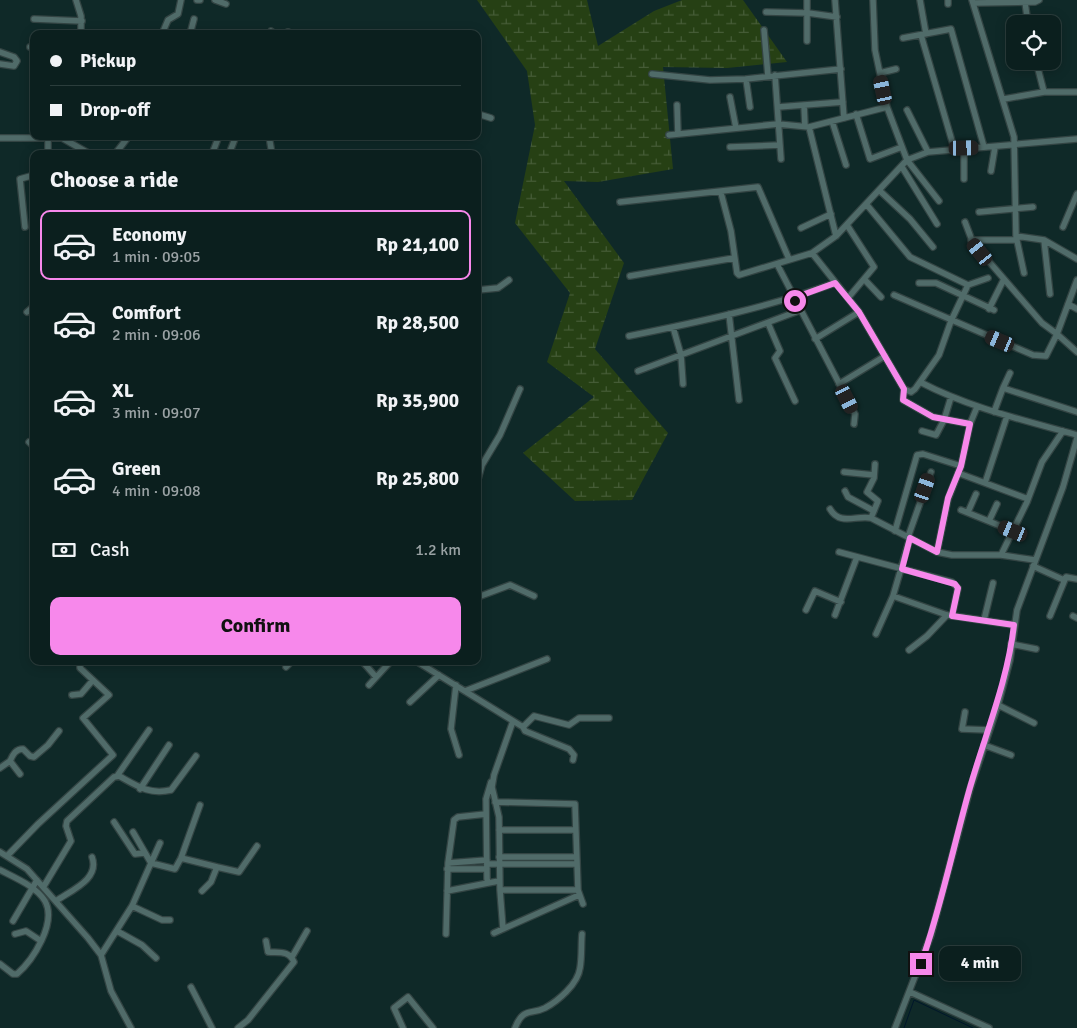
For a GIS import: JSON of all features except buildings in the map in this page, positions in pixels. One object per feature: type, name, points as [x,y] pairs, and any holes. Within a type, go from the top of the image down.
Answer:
[{"type":"street","points":[[76,0],[82,21],[82,30]]},
{"type":"street","points":[[164,30],[168,20],[178,14],[181,0]]},
{"type":"street","points":[[215,0],[226,4]]},
{"type":"street","points":[[807,0],[807,41]]},
{"type":"street","points":[[835,0],[844,118]]},
{"type":"street","points":[[873,0],[876,50],[887,107],[908,160],[939,201]]},
{"type":"street","points":[[920,0],[924,34],[954,148]]},
{"type":"street","points":[[1024,272],[1017,238],[1014,137],[973,2],[1035,2],[1039,0]]},
{"type":"street","points":[[1025,2],[1027,15]]},
{"type":"street","points":[[766,12],[808,13],[837,17]]},
{"type":"street","points":[[34,19],[82,21]]},
{"type":"street","points":[[191,30],[194,19]]},
{"type":"street","points":[[903,38],[951,29],[984,147]]},
{"type":"street","points":[[764,30],[778,107],[781,159]]},
{"type":"street","points":[[0,52],[14,57],[17,61],[14,66],[0,64]]},
{"type":"street","points":[[652,74],[710,80],[746,79],[841,69]]},
{"type":"street","points":[[880,73],[896,69]]},
{"type":"street","points":[[1038,70],[1044,92]]},
{"type":"street","points":[[746,79],[750,107]]},
{"type":"street","points":[[1004,99],[1044,92],[1077,92]]},
{"type":"street","points":[[730,97],[736,128]]},
{"type":"street","points":[[778,107],[843,102]]},
{"type":"street","points":[[677,105],[678,134]]},
{"type":"street","points":[[804,105],[807,126],[836,236]]},
{"type":"street","points":[[669,135],[778,124],[807,126],[887,107]]},
{"type":"street","points":[[907,110],[928,152]]},
{"type":"street","points":[[856,114],[870,158],[902,147]]},
{"type":"street","points":[[481,115],[492,118]]},
{"type":"street","points":[[832,121],[846,165]]},
{"type":"street","points":[[0,138],[30,139]]},
{"type":"street","points":[[721,193],[731,231],[734,258],[739,275],[812,253],[836,236],[908,160],[928,152],[954,148],[1014,146],[1077,139]]},
{"type":"street","points":[[48,140],[48,150]]},
{"type":"street","points":[[67,140],[83,150]]},
{"type":"street","points":[[118,150],[126,140]]},
{"type":"street","points":[[730,147],[780,145]]},
{"type":"street","points":[[991,171],[995,147]]},
{"type":"street","points":[[964,148],[964,179]]},
{"type":"street","points":[[902,167],[937,224]]},
{"type":"street","points":[[25,227],[20,180],[22,176],[30,175]]},
{"type":"street","points":[[620,202],[759,188],[771,222],[789,260]]},
{"type":"street","points":[[880,191],[910,218],[933,248]]},
{"type":"street","points":[[1063,227],[1077,194]]},
{"type":"street","points":[[867,205],[910,257],[968,286]]},
{"type":"street","points":[[979,212],[1032,207]]},
{"type":"street","points":[[801,228],[831,214]]},
{"type":"street","points":[[965,222],[971,240],[1004,279],[1042,322],[1077,352]]},
{"type":"street","points":[[847,225],[874,263],[872,271],[848,298]]},
{"type":"street","points":[[971,240],[1017,238],[1044,240],[1077,259]]},
{"type":"street","points":[[1044,240],[1050,294]]},
{"type":"street","points":[[812,253],[859,312],[904,389],[903,400],[933,417],[970,424]]},
{"type":"street","points":[[630,276],[734,258]]},
{"type":"street","points":[[777,264],[855,414],[854,424]]},
{"type":"street","points":[[904,389],[911,392],[939,355],[951,320],[968,286],[988,278]]},
{"type":"street","points":[[864,279],[880,297]]},
{"type":"street","points":[[919,283],[936,283],[992,310],[1004,279]]},
{"type":"street","points":[[481,290],[498,288],[508,280]]},
{"type":"street","points":[[894,295],[1044,358],[1048,354],[1057,334],[1077,280]]},
{"type":"street","points":[[629,336],[794,298],[835,283]]},
{"type":"street","points":[[1068,304],[1077,309]]},
{"type":"street","points":[[638,371],[801,310]]},
{"type":"street","points":[[816,339],[859,312]]},
{"type":"street","points":[[729,314],[739,400]]},
{"type":"street","points":[[768,323],[780,352],[775,358],[795,401]]},
{"type":"street","points":[[674,327],[681,355],[683,384]]},
{"type":"street","points":[[839,384],[885,356]]},
{"type":"street","points":[[994,412],[1010,373]]},
{"type":"street","points":[[894,1028],[910,992],[931,935],[970,789],[998,705],[1014,625],[1034,563],[1063,487],[1077,438],[1063,431],[951,398],[920,382]]},
{"type":"street","points":[[1003,388],[1077,412]]},
{"type":"street","points":[[481,469],[500,435],[520,389]]},
{"type":"street","points":[[922,431],[936,435],[944,420],[951,398]]},
{"type":"street","points":[[937,552],[948,498],[961,466],[970,424],[977,407]]},
{"type":"street","points":[[985,483],[1007,416]]},
{"type":"street","points":[[1001,555],[1028,499],[1042,462],[1063,431]]},
{"type":"street","points":[[895,531],[917,455],[923,454],[961,466]]},
{"type":"street","points":[[871,518],[878,499],[867,492],[874,475],[875,464]]},
{"type":"street","points":[[844,472],[874,475]]},
{"type":"street","points":[[876,634],[893,596],[909,538],[931,472]]},
{"type":"street","points":[[958,473],[1028,499]]},
{"type":"street","points":[[845,491],[848,498],[874,511]]},
{"type":"street","points":[[968,512],[976,494]]},
{"type":"street","points":[[989,521],[997,504]]},
{"type":"street","points":[[830,509],[836,516],[847,520],[864,517],[871,518],[937,552],[952,555],[1001,555],[1034,563],[1064,580]]},
{"type":"street","points":[[961,510],[1013,531]]},
{"type":"street","points":[[839,552],[955,584],[958,588],[958,593],[949,615],[909,650]]},
{"type":"street","points":[[835,615],[857,557]]},
{"type":"street","points":[[1050,616],[1064,580],[1067,576],[1077,579]]},
{"type":"street","points":[[984,620],[993,583]]},
{"type":"street","points":[[481,596],[510,585],[534,596]]},
{"type":"street","points":[[806,610],[815,591],[841,602]]},
{"type":"street","points":[[893,596],[949,615],[1014,625]]},
{"type":"street","points":[[1011,644],[1036,649]]},
{"type":"street","points":[[465,691],[546,659]]},
{"type":"street","points":[[7,856],[38,824],[113,755],[84,718],[109,696],[79,665]]},
{"type":"street","points":[[366,665],[376,677]]},
{"type":"street","points":[[369,685],[387,665]]},
{"type":"street","points":[[423,665],[513,721],[525,731],[569,749],[574,755],[573,760]]},
{"type":"street","points":[[410,702],[439,675]]},
{"type":"street","points":[[72,695],[81,694],[93,680]]},
{"type":"street","points":[[456,685],[451,729],[459,755]]},
{"type":"street","points":[[998,705],[1034,723]]},
{"type":"street","points":[[965,712],[962,729],[989,730]]},
{"type":"street","points":[[522,727],[534,716],[569,725],[579,718],[609,718]]},
{"type":"street","points":[[488,883],[486,799],[513,721]]},
{"type":"street","points":[[44,886],[71,841],[66,826],[68,821],[117,776],[149,730]]},
{"type":"street","points":[[0,768],[10,761],[20,749],[34,757],[59,732]]},
{"type":"street","points":[[140,789],[169,745]]},
{"type":"street","points":[[984,745],[1011,755]]},
{"type":"street","points":[[117,776],[140,789],[149,791],[171,790],[196,756]]},
{"type":"street","points":[[10,761],[20,774]]},
{"type":"street","points":[[493,779],[499,827],[499,880],[503,929]]},
{"type":"street","points":[[495,802],[573,803],[576,805],[575,830],[578,893],[583,904]]},
{"type":"street","points":[[133,832],[151,864],[173,870],[181,858],[200,805]]},
{"type":"street","points":[[446,934],[447,866],[455,818],[486,814]]},
{"type":"street","points":[[114,822],[135,854],[144,853]]},
{"type":"street","points":[[487,826],[575,830]]},
{"type":"street","points":[[101,955],[132,906],[160,843]]},
{"type":"street","points":[[181,858],[239,872],[257,846]]},
{"type":"street","points":[[0,852],[27,869],[44,886],[101,955],[111,992],[131,1028]]},
{"type":"street","points":[[56,901],[92,875],[95,865],[92,857]]},
{"type":"street","points":[[447,866],[487,864],[499,860],[576,857]]},
{"type":"street","points":[[499,860],[576,864]]},
{"type":"street","points":[[202,891],[210,882],[217,866]]},
{"type":"street","points":[[0,870],[33,889],[45,901],[49,918],[41,941],[17,974],[12,974],[0,964]]},
{"type":"street","points":[[13,921],[37,880]]},
{"type":"street","points":[[447,891],[499,880]]},
{"type":"street","points":[[500,890],[578,893]]},
{"type":"street","points":[[494,933],[578,893]]},
{"type":"street","points":[[132,906],[162,920],[170,920]]},
{"type":"street","points":[[15,934],[26,931],[41,941]]},
{"type":"street","points":[[117,931],[142,945],[156,958]]},
{"type":"street","points":[[292,957],[307,931]]},
{"type":"street","points":[[515,1028],[525,1014],[547,1007],[569,989],[577,979],[580,968],[582,934]]},
{"type":"street","points":[[238,1028],[248,1020],[294,962],[292,957],[282,951],[268,952],[266,941]]},
{"type":"street","points":[[192,987],[212,1028]]},
{"type":"street","points":[[910,992],[989,1028]]},
{"type":"street","points":[[403,1028],[394,1008],[408,997],[433,1028]]},
{"type":"green space","points":[[477,0],[587,0],[598,46],[654,11],[682,0],[743,0],[787,62],[727,68],[663,67],[673,169],[598,182],[564,181],[624,263],[595,349],[668,433],[632,500],[575,501],[523,453],[594,397],[547,362],[570,293],[515,223],[535,125],[527,71]]},
{"type":"waterway","points":[[904,1028],[914,1000],[973,1028]]},
{"type":"route","points":[[795,301],[794,298],[835,283],[859,312],[904,389],[903,400],[933,417],[970,424],[961,466],[948,498],[937,552],[910,538],[902,569],[955,584],[958,588],[958,593],[952,616],[1014,625],[1010,660],[998,705],[970,789],[931,935],[921,964]]}]
